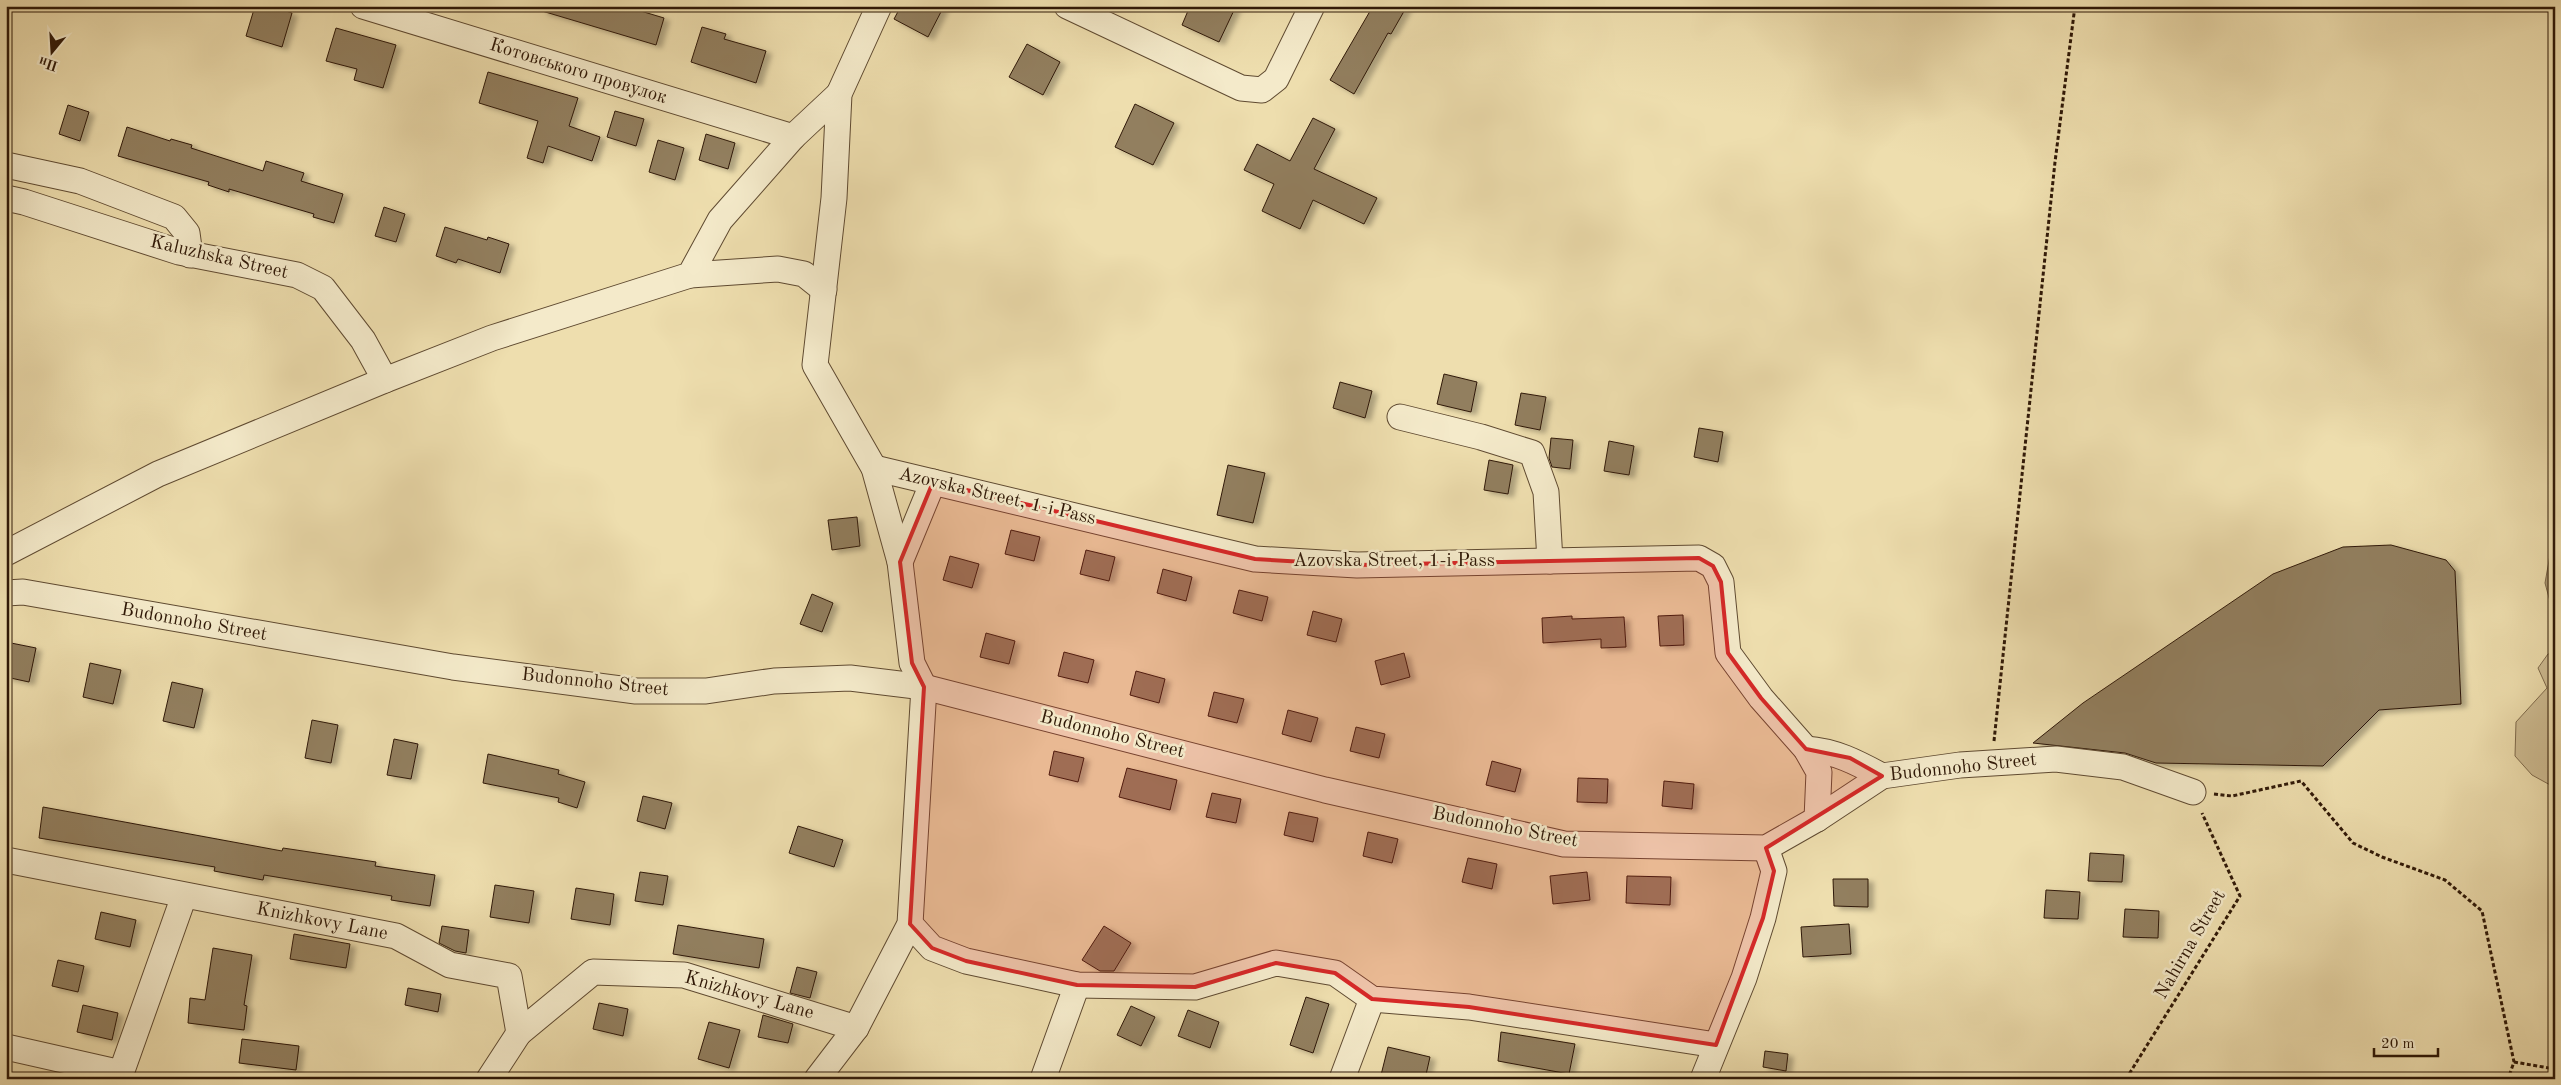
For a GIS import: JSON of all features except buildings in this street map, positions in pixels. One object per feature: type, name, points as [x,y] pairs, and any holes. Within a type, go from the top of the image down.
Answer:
[{"type":"street","name":"Котовського провулок","points":[[364,6],[793,138]]},
{"type":"street","points":[[817,1079],[856,1028],[910,924],[924,687],[912,663],[900,562],[874,468],[815,365],[834,198],[839,94],[879,6]]},
{"type":"street","points":[[1066,6],[1241,88],[1262,90],[1276,79],[1312,6]]},
{"type":"street","points":[[690,274],[720,220],[793,138],[839,94]]},
{"type":"street","points":[[6,165],[80,180],[174,217],[187,233],[190,255]]},
{"type":"street","name":"Kaluzhska Street","points":[[6,198],[24,202],[190,255],[297,275],[323,288],[363,340],[385,380]]},
{"type":"street","points":[[6,553],[158,474],[385,380],[492,338],[690,274],[778,269],[804,274],[824,290]]},
{"type":"street","points":[[1400,417],[1532,453],[1546,492],[1550,561]]},
{"type":"street","name":"Azovska Street, 1-i Pass","points":[[874,468],[1255,559],[1357,565],[1699,558],[1713,566],[1721,582],[1728,653],[1761,698],[1806,749]]},
{"type":"street","points":[[900,562],[932,482]]},
{"type":"street","points":[[6,568],[15,593]]},
{"type":"street","name":"Budonnoho Street","points":[[15,593],[453,667],[636,691],[706,691],[774,681],[850,678],[924,687],[1324,790],[1564,844],[1766,848],[1817,819],[1882,776],[1960,764],[2056,759],[2123,767],[2193,792]]},
{"type":"street","points":[[1806,749],[1828,750],[1882,776]]},
{"type":"street","points":[[1806,749],[1819,772],[1817,819]]},
{"type":"street","points":[[1703,1079],[1744,978],[1763,918],[1774,871],[1766,848]]},
{"type":"street","name":"Knizhkovy Lane","points":[[6,860],[396,936],[450,965],[509,976],[519,1033],[593,972],[684,975],[856,1028]]},
{"type":"street","points":[[6,1047],[120,1076],[184,896]]},
{"type":"street","points":[[910,924],[932,948],[966,961],[1077,984],[1195,986],[1276,963],[1335,973],[1372,999],[1469,1007],[1716,1045]]},
{"type":"street","points":[[1043,1079],[1077,984]]},
{"type":"street","points":[[1342,1079],[1372,999]]},
{"type":"street","points":[[489,1079],[519,1033]]},
{"type":"path","points":[[1992,763],[2055,162],[2074,6]]},
{"type":"path","points":[[2193,792],[2232,796],[2301,781],[2353,843],[2382,857],[2445,880],[2482,911],[2514,1062],[2508,1079]]},
{"type":"path","name":"Nahirna Street","points":[[2126,1079],[2240,896],[2193,792]]},
{"type":"path","points":[[2514,1062],[2555,1069]]},
{"type":"highlighted area","points":[[933,482],[1255,559],[1357,565],[1699,558],[1713,566],[1721,582],[1728,653],[1761,698],[1806,749],[1850,758],[1882,776],[1766,848],[1774,871],[1763,918],[1716,1045],[1469,1007],[1372,999],[1335,973],[1276,963],[1195,987],[1077,985],[966,961],[932,948],[910,924],[924,687],[912,663],[900,562]]},
{"type":"shaded area","points":[[2555,527],[2555,620],[2545,583]]},
{"type":"shaded area","points":[[2555,653],[2555,790],[2552,786],[2532,775],[2515,756],[2516,722],[2547,688],[2538,668],[2548,654]]}]
